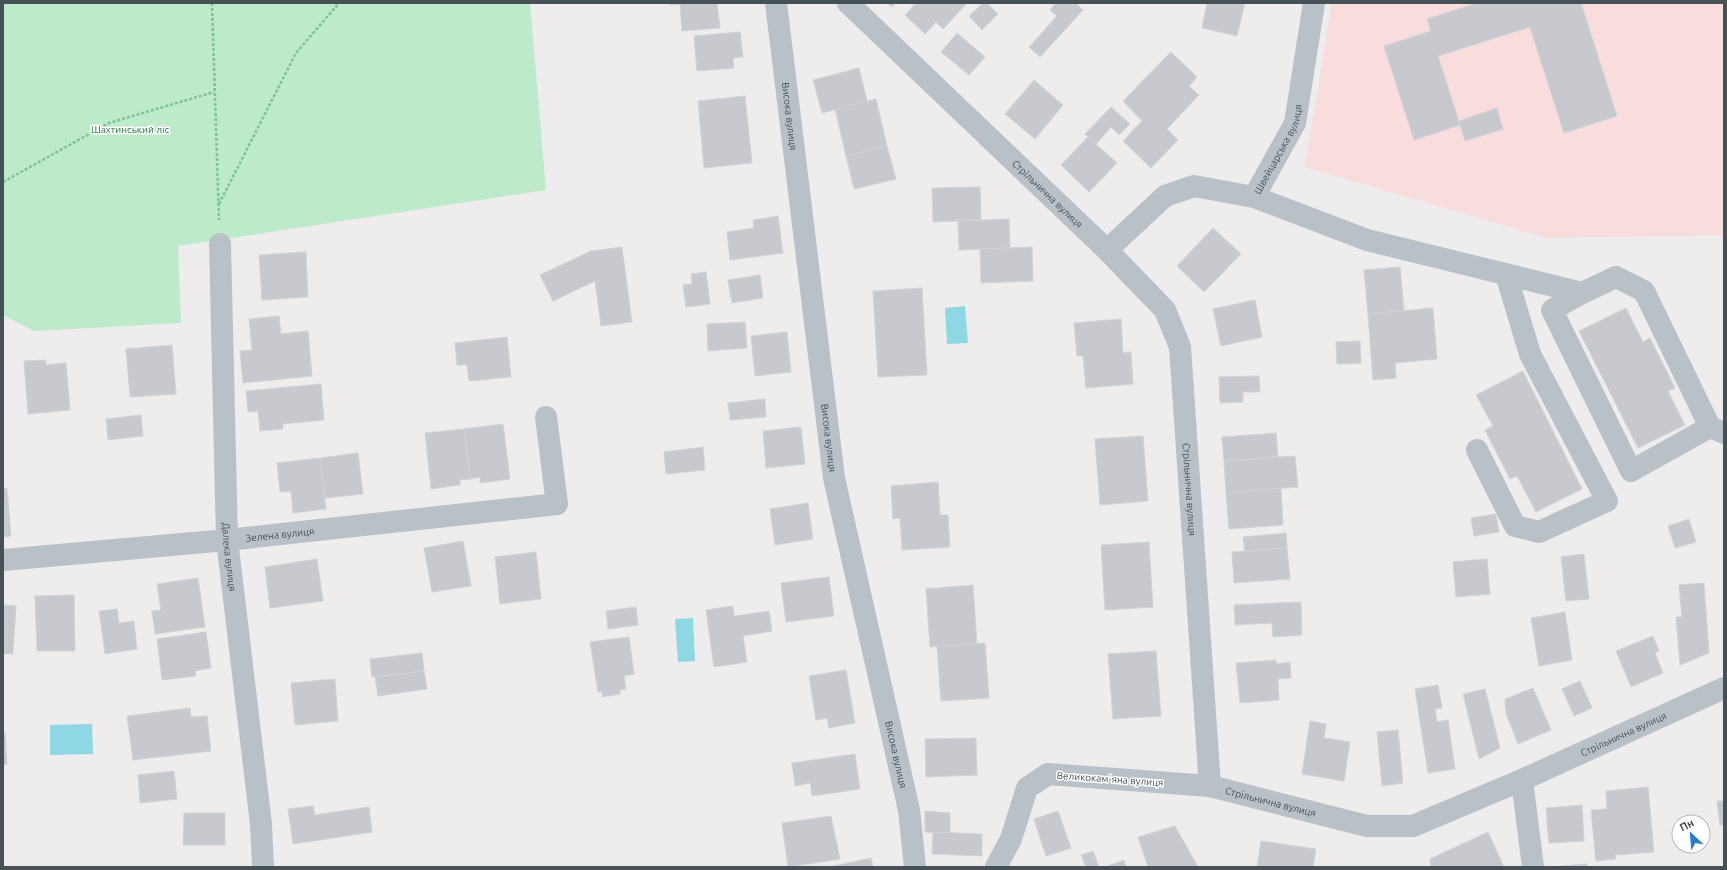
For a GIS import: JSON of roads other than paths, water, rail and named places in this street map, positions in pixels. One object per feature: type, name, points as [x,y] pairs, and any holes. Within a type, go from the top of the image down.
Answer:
[{"type":"street","name":"Висока вулиця","points":[[776,3],[834,478],[909,810],[915,867]]},
{"type":"street","name":"Стрільнична вулиця","points":[[848,3],[1107,250],[1165,310],[1180,347],[1210,786],[1367,826],[1413,826],[1522,780],[1724,688]]},
{"type":"street","name":"Швейцарська вулиця","points":[[1107,250],[1164,196],[1194,186],[1254,197],[1295,123],[1314,3]]},
{"type":"street","points":[[1254,197],[1367,240],[1582,293]]},
{"type":"street","name":"Далека вулиця","points":[[220,244],[227,540],[261,824],[262,867]]},
{"type":"street","points":[[1477,450],[1515,526],[1539,532],[1607,501],[1530,354],[1506,274]]},
{"type":"street","points":[[1616,277],[1644,291],[1717,430],[1631,471],[1552,310],[1582,293],[1616,277]]},
{"type":"street","name":"Зелена вулиця","points":[[3,560],[227,540],[557,504],[546,417]]},
{"type":"street","name":"Великокамʼяна вулиця","points":[[996,867],[1011,839],[1027,788],[1048,774],[1210,786]]},
{"type":"street","points":[[1522,780],[1532,867]]},
{"type":"water","points":[[965,306],[968,343],[947,344],[945,308]]},
{"type":"water","points":[[693,618],[695,661],[678,662],[675,619]]},
{"type":"water","points":[[92,724],[93,754],[50,755],[50,725]]},
{"type":"park label","name":"Шахтинський ліс","points":[[130,129]]}]
